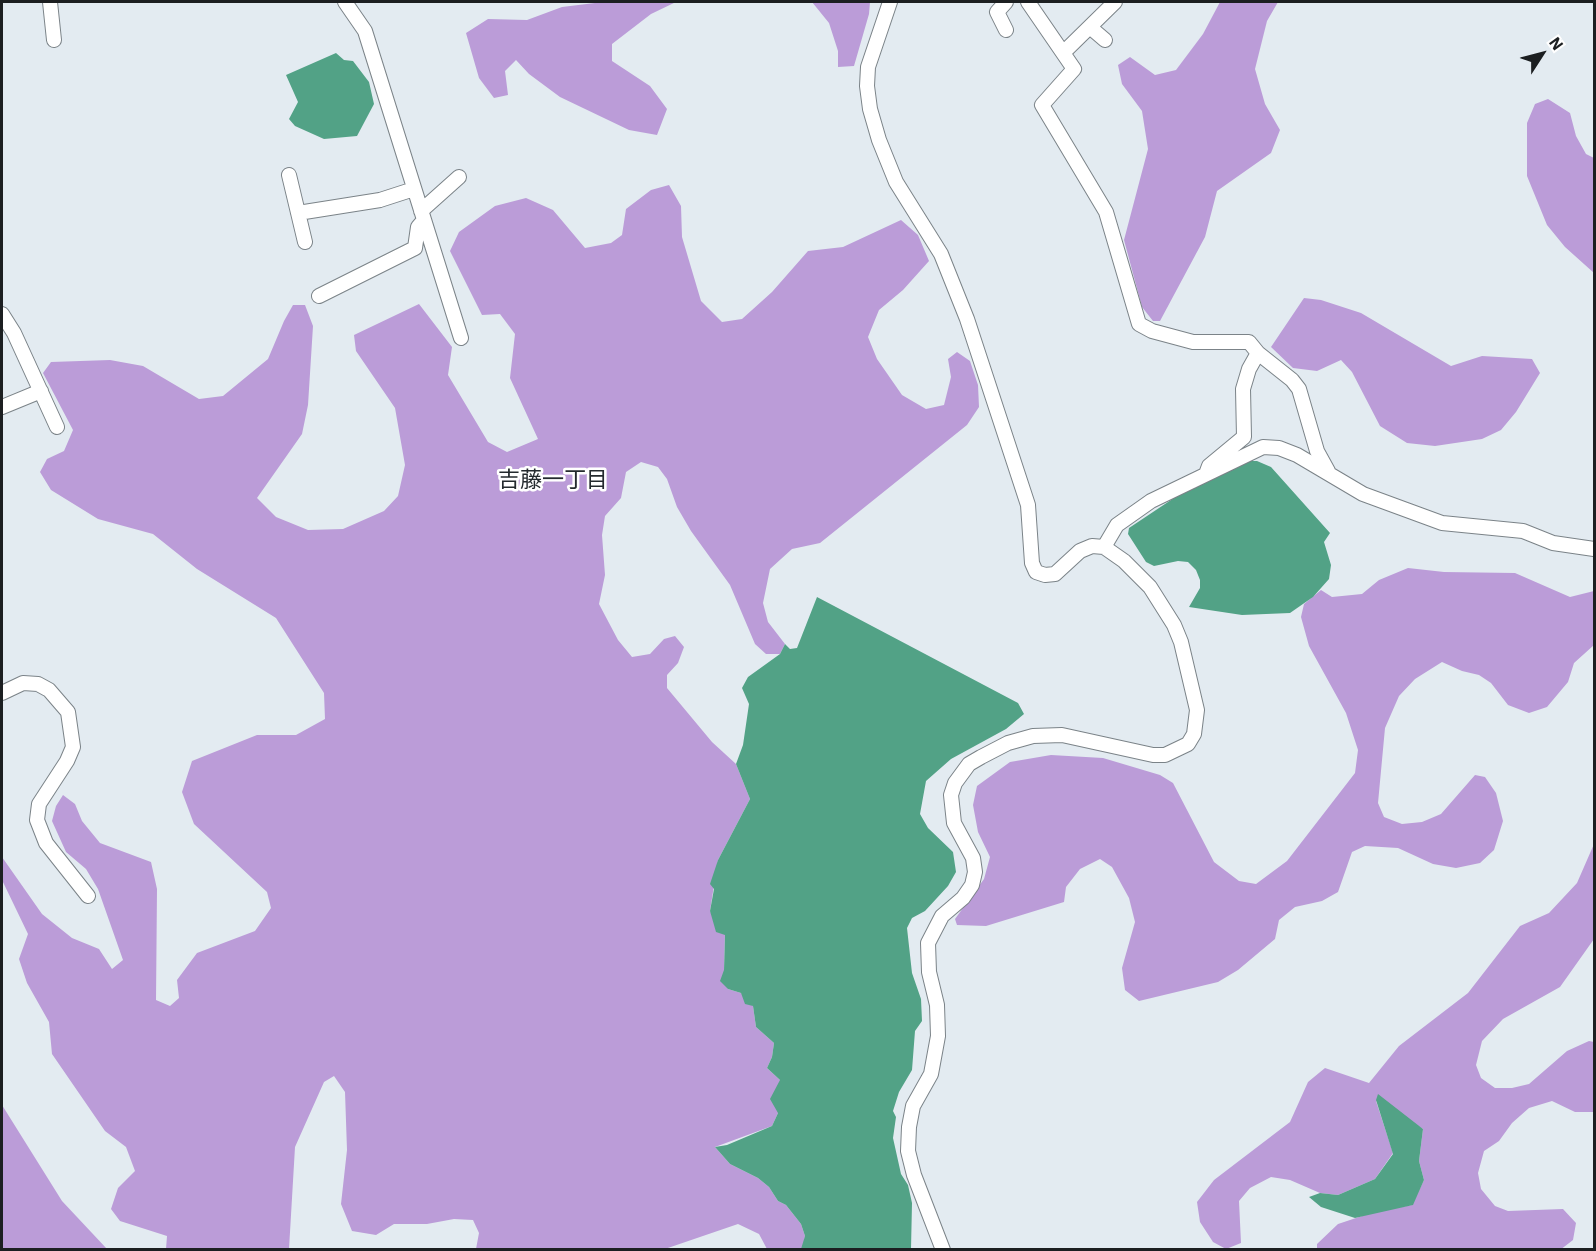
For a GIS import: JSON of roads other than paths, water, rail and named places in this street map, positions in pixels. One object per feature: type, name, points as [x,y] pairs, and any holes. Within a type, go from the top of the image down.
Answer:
[{"type":"street","points":[[50,2],[54,40]]},
{"type":"street","points":[[345,2],[365,31],[461,338]]},
{"type":"street","points":[[890,2],[868,67],[867,86],[870,109],[879,140],[896,182],[941,254],[967,319],[1028,505],[1032,563],[1036,572],[1045,575],[1055,574],[1080,551],[1092,546],[1104,547],[1124,561],[1150,587],[1173,625],[1181,642],[1197,710],[1194,734],[1188,744],[1178,751],[1159,755],[1062,735],[1026,738],[969,764],[955,783],[951,795],[954,823],[973,858],[975,872],[972,885],[963,898],[942,916],[928,943],[927,957],[937,1005],[938,1036],[931,1074],[914,1106],[909,1127],[908,1151],[914,1174],[943,1250]]},
{"type":"street","points":[[1006,2],[997,12],[1006,30]]},
{"type":"street","points":[[1028,2],[1074,69],[1041,105],[1106,212],[1139,324],[1152,331],[1193,342],[1249,342],[1258,353],[1292,380],[1299,389],[1317,451],[1328,471]]},
{"type":"street","points":[[1063,53],[1115,2]]},
{"type":"street","points":[[1091,28],[1105,40]]},
{"type":"street","points":[[289,175],[305,242]]},
{"type":"street","points":[[319,297],[415,248],[422,216],[459,177]]},
{"type":"street","points":[[298,213],[380,200],[414,189]]},
{"type":"street","points":[[2,314],[14,333],[57,427]]},
{"type":"street","points":[[1206,474],[1209,466],[1244,436],[1243,389],[1249,369],[1258,353]]},
{"type":"street","points":[[2,407],[41,391]]},
{"type":"street","points":[[1104,547],[1117,525],[1151,501],[1263,447],[1279,448],[1297,455],[1328,471],[1363,494],[1442,523],[1523,531],[1553,543],[1594,549]]},
{"type":"street","points":[[2,693],[23,683],[38,684],[49,690],[69,712],[73,747],[67,761],[39,804],[38,820],[46,843],[88,896]]},
{"type":"district","name":"吉藤一丁目","points":[[553,481]]}]
